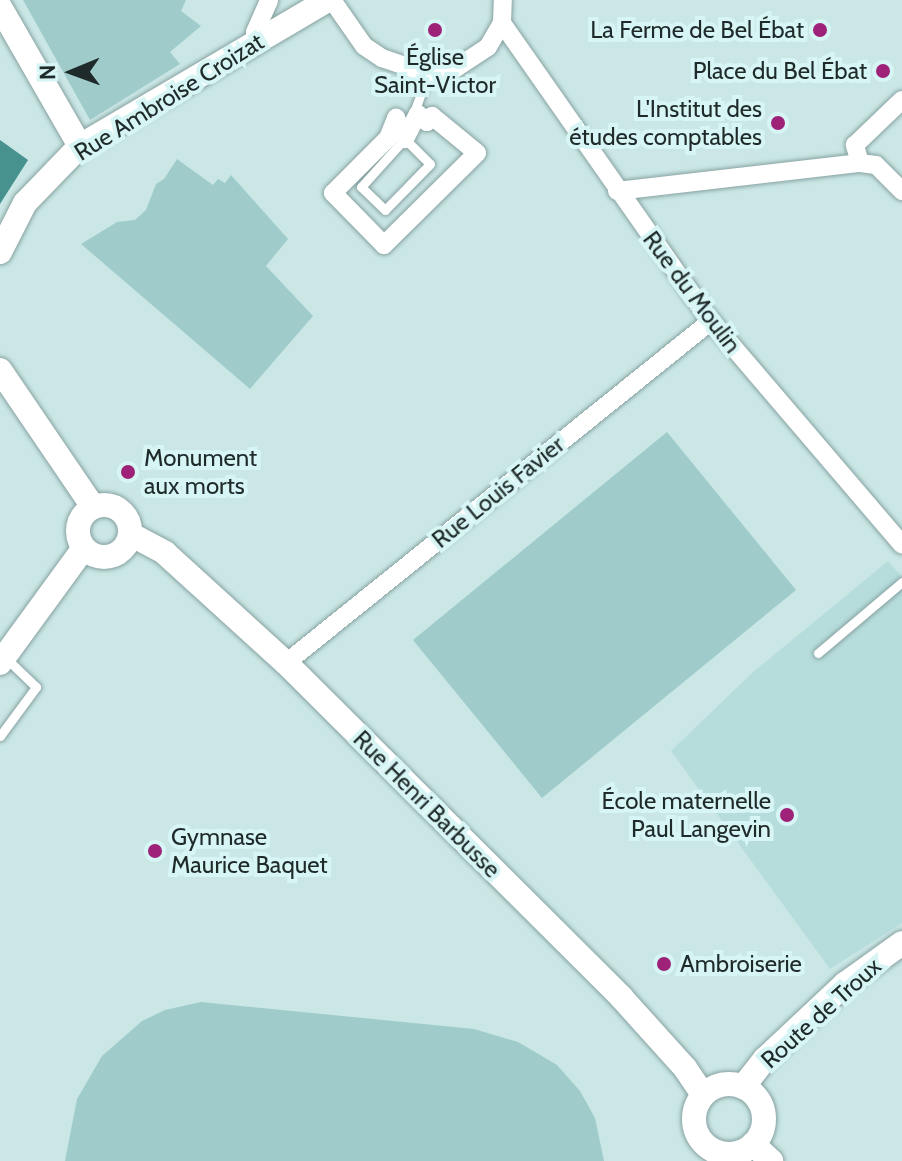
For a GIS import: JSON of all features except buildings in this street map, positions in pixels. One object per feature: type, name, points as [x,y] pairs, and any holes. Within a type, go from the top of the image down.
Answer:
[{"type":"street","points":[[257,42],[255,32],[269,0]]},
{"type":"street","points":[[330,0],[364,46],[382,58],[428,74],[447,74],[488,47],[502,23],[503,0]]},
{"type":"street","name":"Rue Ambroise Croizat","points":[[0,252],[25,203],[80,146],[330,0]]},
{"type":"street","points":[[0,7],[80,146]]},
{"type":"street","name":"Rue du Moulin","points":[[502,23],[711,321],[902,545]]},
{"type":"street","points":[[860,163],[855,145],[902,100]]},
{"type":"street","points":[[418,114],[427,122],[432,116],[477,153],[384,245],[333,193],[388,138],[396,118],[405,139],[418,114]]},
{"type":"street","points":[[617,191],[860,163],[876,165],[902,191]]},
{"type":"street","name":"Rue Louis Favier","points":[[286,663],[711,321]]},
{"type":"street","points":[[0,370],[93,507]]},
{"type":"street","points":[[108,505],[122,512],[130,534],[116,555],[98,557],[84,548],[78,525],[93,507],[108,505]]},
{"type":"street","name":"Rue Henri Barbusse","points":[[130,534],[165,553],[286,663],[621,997],[685,1068],[703,1095]]},
{"type":"street","points":[[2,660],[84,548]]},
{"type":"street","name":"Route de Troux","points":[[743,1087],[765,1059],[845,984],[902,943]]},
{"type":"street","points":[[720,1085],[743,1087],[756,1097],[764,1116],[759,1136],[753,1144],[731,1154],[705,1154],[694,1124],[694,1114],[703,1095],[720,1085]]},
{"type":"street","points":[[753,1144],[771,1161]]},
{"type":"lane","points":[[405,139],[430,164],[385,210],[361,187],[405,139],[428,74]]},
{"type":"lane","points":[[818,653],[902,582]]},
{"type":"lane","points":[[0,736],[36,687],[2,660]]},
{"type":"shaded area","points":[[23,0],[186,0],[181,11],[201,26],[170,52],[180,64],[90,120]]},
{"type":"shaded area","points":[[0,140],[28,160],[0,204]]},
{"type":"shaded area","points":[[177,159],[213,185],[218,179],[225,183],[231,175],[288,239],[266,266],[313,316],[250,389],[81,244],[117,222],[135,220],[146,210],[156,184],[164,179]]},
{"type":"shaded area","points":[[667,432],[796,590],[542,798],[413,640]]},
{"type":"shaded area","points":[[888,561],[902,577],[902,923],[830,969],[671,751],[752,673]]},
{"type":"shaded area","points":[[201,1002],[474,1029],[518,1042],[557,1065],[580,1091],[595,1118],[604,1161],[65,1161],[77,1099],[102,1056],[142,1021],[165,1010]]},
{"type":"place","name":"Église Saint-Victor","points":[[435,30]]},
{"type":"place","name":"La Ferme de Bel Ébat","points":[[820,30]]},
{"type":"place","name":"Place du Bel Ébat","points":[[883,71]]},
{"type":"place","name":"L'Institut des études comptables","points":[[778,123]]},
{"type":"place","name":"Monument aux morts","points":[[128,472]]},
{"type":"place","name":"École maternelle Paul Langevin","points":[[787,815]]},
{"type":"place","name":"Gymnase Maurice Baquet","points":[[155,851]]},
{"type":"place","name":"Ambroiserie","points":[[664,964]]}]
